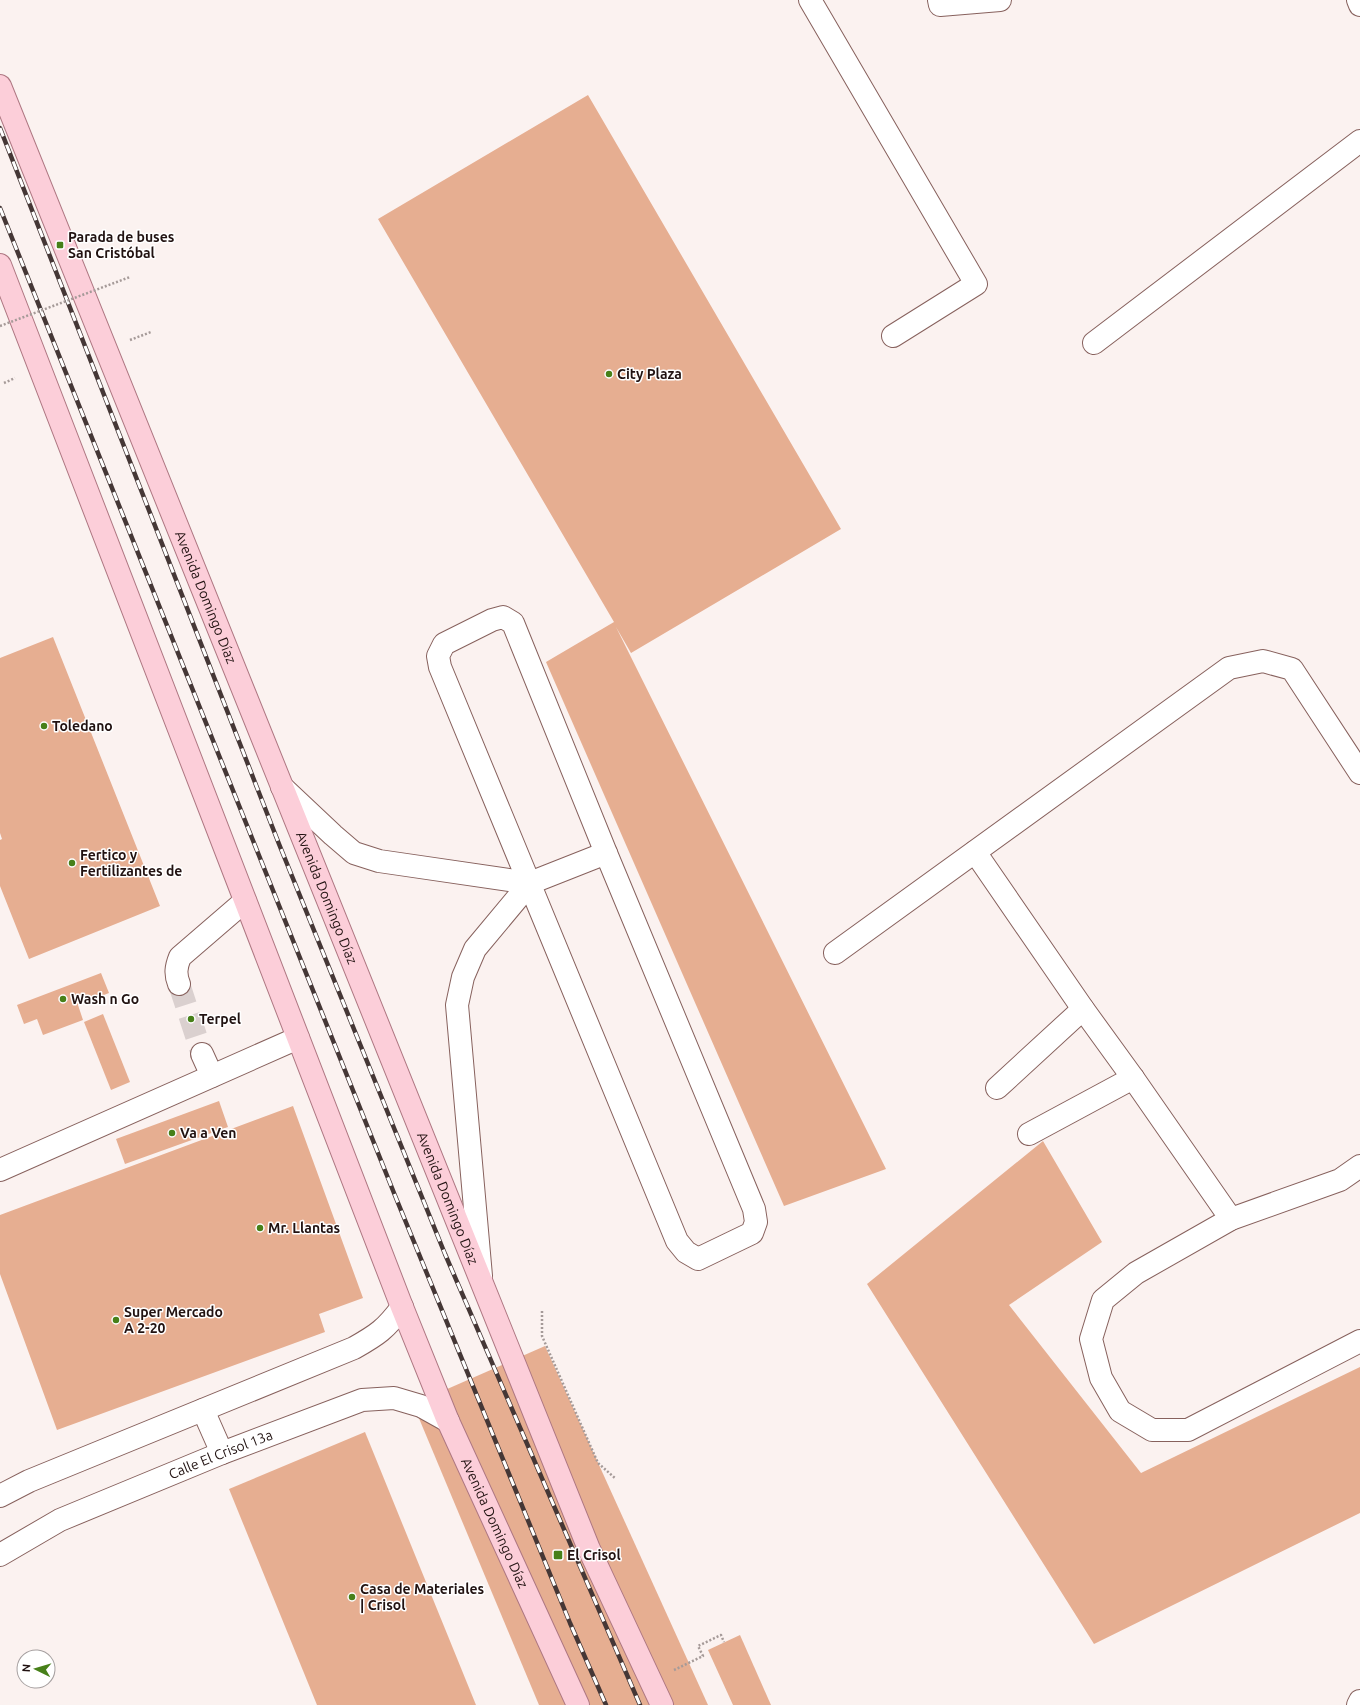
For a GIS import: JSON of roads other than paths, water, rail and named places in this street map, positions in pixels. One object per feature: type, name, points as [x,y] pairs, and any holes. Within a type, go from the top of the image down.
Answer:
[{"type":"main road","name":"Avenida Domingo Díaz","points":[[0,86],[589,1549],[662,1705]]},
{"type":"main road","name":"Avenida Domingo Díaz","points":[[0,265],[402,1307],[448,1420],[573,1702]]},
{"type":"street","points":[[810,0],[976,284],[893,336]]},
{"type":"street","points":[[939,0],[940,5],[1000,0]]},
{"type":"street","points":[[1358,0],[1360,4]]},
{"type":"street","points":[[1094,343],[1360,140]]},
{"type":"street","points":[[503,617],[513,623],[606,853],[754,1209],[756,1222],[752,1233],[698,1259],[686,1252],[677,1241],[530,883],[440,667],[438,656],[444,644],[492,620],[503,617]]},
{"type":"street","points":[[836,953],[1229,668],[1263,661],[1292,669],[1360,773]]},
{"type":"street","points":[[282,786],[332,835],[354,853],[379,861],[530,883]]},
{"type":"street","points":[[975,852],[1083,1009],[1231,1219]]},
{"type":"street","points":[[482,1283],[457,1005],[463,976],[475,950],[530,883],[606,853]]},
{"type":"street","points":[[179,984],[175,975],[176,966],[180,957],[245,901]]},
{"type":"street","points":[[997,1088],[1083,1009]]},
{"type":"street","points":[[0,1170],[298,1038]]},
{"type":"street","points":[[202,1054],[212,1076]]},
{"type":"street","points":[[1029,1134],[1133,1078]]},
{"type":"street","points":[[1360,1166],[1340,1180],[1231,1219],[1136,1273],[1103,1300],[1092,1339],[1101,1378],[1120,1411],[1152,1430],[1188,1430],[1360,1341]]},
{"type":"street","points":[[0,1496],[29,1481],[354,1348],[373,1337],[389,1324],[402,1307]]},
{"type":"street","name":"Calle El Crisol 13a","points":[[0,1555],[60,1520],[222,1453],[362,1400],[394,1398],[421,1406],[448,1420]]},
{"type":"street","points":[[203,1410],[222,1453]]},
{"type":"street","points":[[1358,1705],[1360,1701]]},
{"type":"tunnel","points":[[179,984],[202,1054]]},
{"type":"railway","points":[[0,128],[279,844],[445,1254],[640,1705]]},
{"type":"railway","points":[[0,208],[396,1198],[570,1623],[606,1705]]},
{"type":"place","name":"Parada de buses San Cristóbal","points":[[60,245]]},
{"type":"place","name":"City Plaza","points":[[609,374]]},
{"type":"place","name":"Toledano","points":[[44,726]]},
{"type":"place","name":"Fertico y Fertilizantes de","points":[[72,863]]},
{"type":"place","name":"Wash n Go","points":[[63,999]]},
{"type":"place","name":"Terpel","points":[[191,1019]]},
{"type":"place","name":"Va a Ven","points":[[172,1133]]},
{"type":"place","name":"Mr. Llantas","points":[[260,1228]]},
{"type":"place","name":"Super Mercado A 2-20","points":[[116,1320]]},
{"type":"place","name":"El Crisol","points":[[558,1555]]},
{"type":"place","name":"Casa de Materiales | Crisol","points":[[352,1597]]}]
